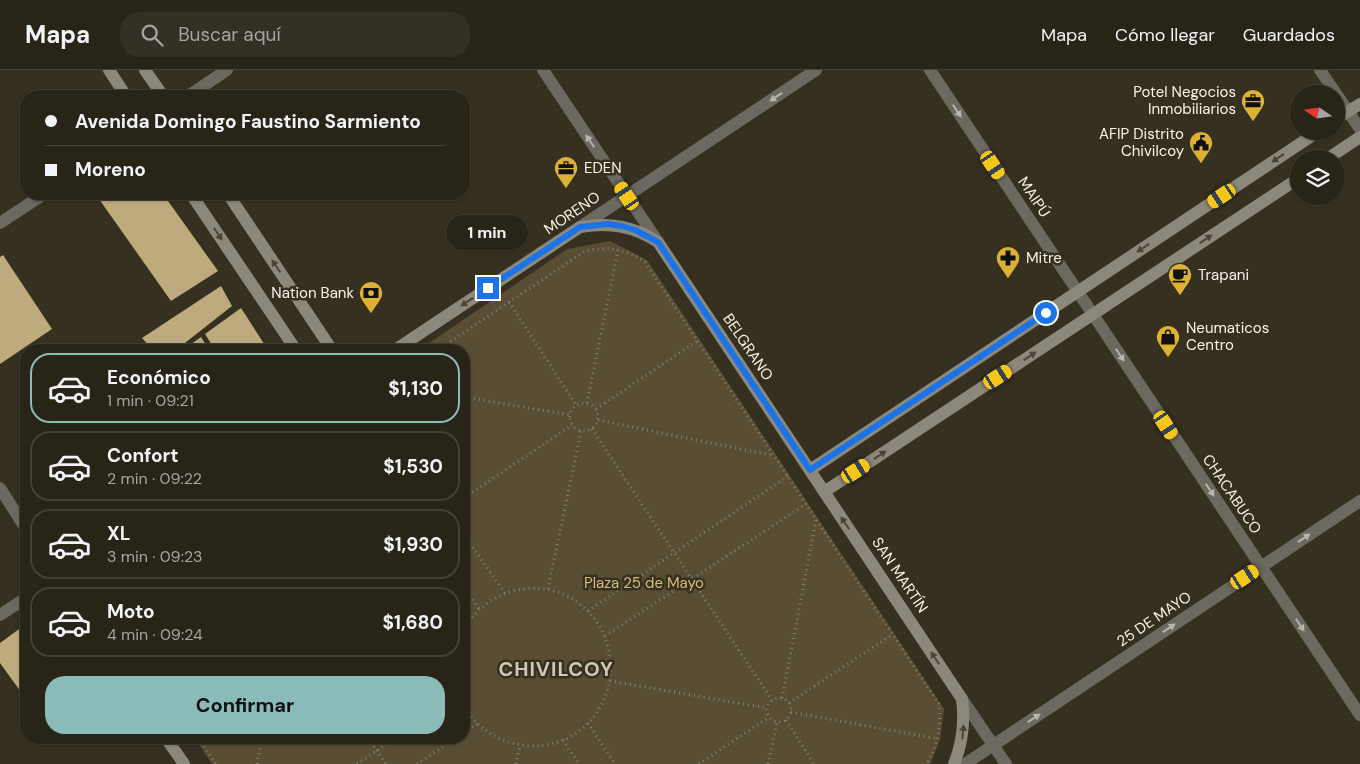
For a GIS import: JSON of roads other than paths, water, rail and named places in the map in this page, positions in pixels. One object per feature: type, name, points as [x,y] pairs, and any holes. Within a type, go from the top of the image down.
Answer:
[{"type":"main road","points":[[109,70],[122,90]]},
{"type":"main road","points":[[145,70],[159,90]]},
{"type":"main road","points":[[1345,114],[1360,104]]},
{"type":"main road","points":[[1341,150],[1360,137]]},
{"type":"main road","points":[[810,470],[1306,140]]},
{"type":"main road","points":[[824,492],[1290,184]]},
{"type":"main road","points":[[195,200],[292,344]]},
{"type":"main road","points":[[232,200],[328,344]]},
{"type":"main road","name":"BELGRANO","points":[[580,227],[608,224],[622,226],[635,230],[658,242],[810,470]]},
{"type":"main road","name":"MORENO","points":[[405,344],[580,227]]},
{"type":"main road","name":"SAN MARTÍN","points":[[810,470],[962,698]]},
{"type":"main road","points":[[954,764],[962,740],[964,719],[962,698]]},
{"type":"main road","points":[[170,744],[184,764]]},
{"type":"street","points":[[197,90],[228,70]]},
{"type":"street","name":"BELGRANO","points":[[543,70],[658,242]]},
{"type":"street","name":"MORENO","points":[[580,227],[816,70]]},
{"type":"street","name":"MAIPÚ","points":[[930,70],[1078,292]]},
{"type":"street","points":[[1320,70],[1360,129]]},
{"type":"street","points":[[0,223],[35,200]]},
{"type":"street","name":"CHACABUCO","points":[[1078,292],[1360,715]]},
{"type":"street","points":[[0,488],[20,519]]},
{"type":"street","name":"25 DE MAYO","points":[[965,764],[1360,501]]},
{"type":"street","points":[[0,615],[20,602]]},
{"type":"street","name":"SAN MARTÍN","points":[[962,698],[1006,764]]},
{"type":"place","name":"Potel Negocios Inmobiliarios","points":[[1253,122]]},
{"type":"place","name":"AFIP Distrito Chivilcoy","points":[[1201,164]]},
{"type":"place","name":"EDEN","points":[[566,189]]},
{"type":"place","name":"Mitre","points":[[1008,279]]},
{"type":"place","name":"Trapani","points":[[1180,296]]},
{"type":"place","name":"Nation Bank","points":[[371,314]]},
{"type":"place","name":"Neumaticos Centro","points":[[1168,358]]},
{"type":"district","name":"CHIVILCOY","points":[[556,669]]},
{"type":"park label","name":"Plaza 25 de Mayo","points":[[644,583]]}]
